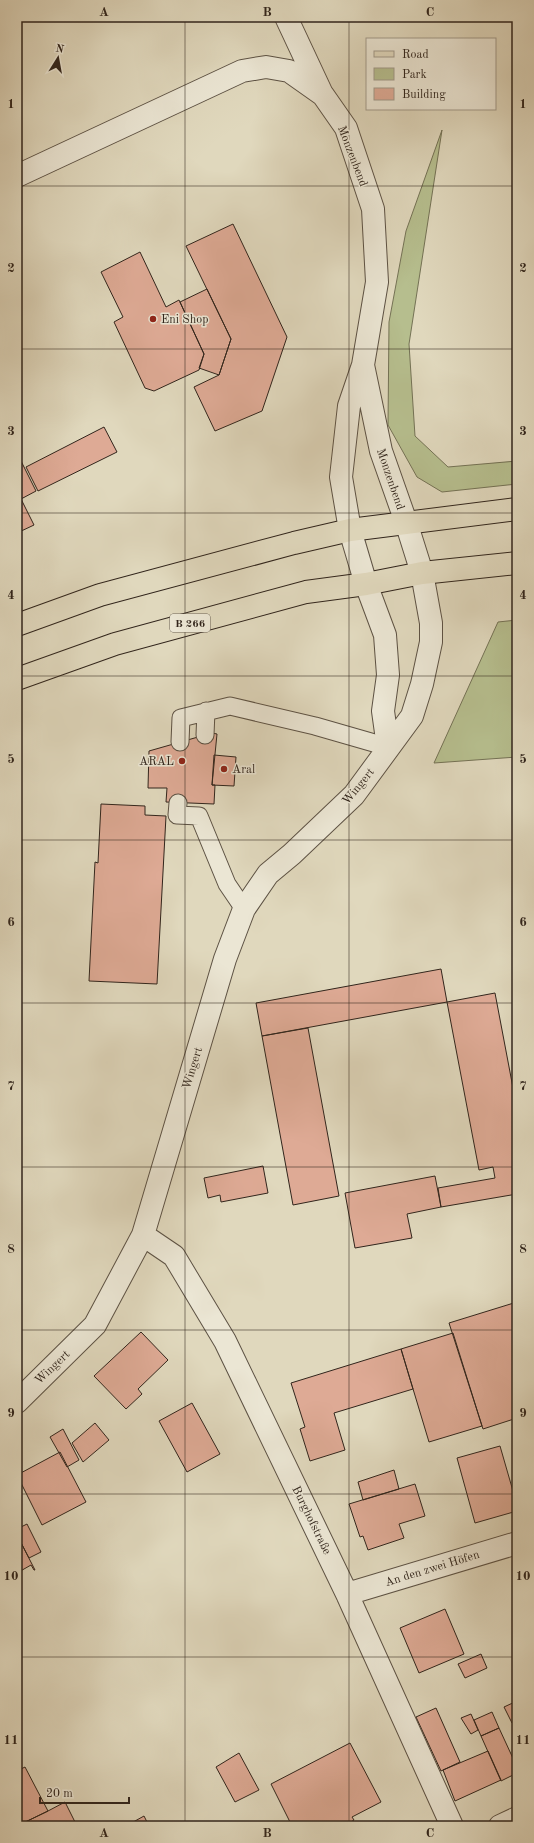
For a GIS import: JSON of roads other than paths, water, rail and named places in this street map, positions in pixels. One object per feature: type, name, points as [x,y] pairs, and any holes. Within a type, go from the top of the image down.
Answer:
[{"type":"main road","points":[[17,625],[100,595],[294,543],[350,530],[517,509]]},
{"type":"main road","name":"B 266","points":[[17,679],[115,644],[284,597],[306,592],[366,584],[422,573],[517,563]]},
{"type":"street","points":[[286,17],[323,95]]},
{"type":"street","name":"Monzenbend","points":[[17,176],[242,71],[266,67],[289,71],[323,95],[346,128],[373,209],[377,282],[363,365],[349,406],[341,477],[350,530]]},
{"type":"street","name":"Monzenbend","points":[[363,365],[381,451],[406,522]]},
{"type":"street","name":"Wingert","points":[[17,1402],[95,1325],[143,1235],[225,959],[244,909],[268,874],[292,854],[354,795],[412,716],[422,684],[431,642],[431,623],[422,573],[406,522]]},
{"type":"street","points":[[350,530],[366,584],[385,635],[388,675],[383,711],[388,748]]},
{"type":"street","name":"Burghofstraße","points":[[143,1235],[174,1256],[225,1340],[348,1594],[452,1826]]},
{"type":"street","name":"An den zwei Höfen","points":[[348,1594],[517,1543]]},
{"type":"street","points":[[500,1826],[517,1818]]},
{"type":"lane","points":[[180,742],[181,718],[230,706],[315,726],[388,748]]},
{"type":"lane","points":[[205,735],[206,712]]},
{"type":"lane","points":[[178,803],[177,815],[200,810],[227,884],[244,909]]},
{"type":"place","name":"Eni Shop","points":[[153,319]]},
{"type":"place","name":"ARAL","points":[[182,761]]},
{"type":"place","name":"Aral","points":[[224,769]]}]
